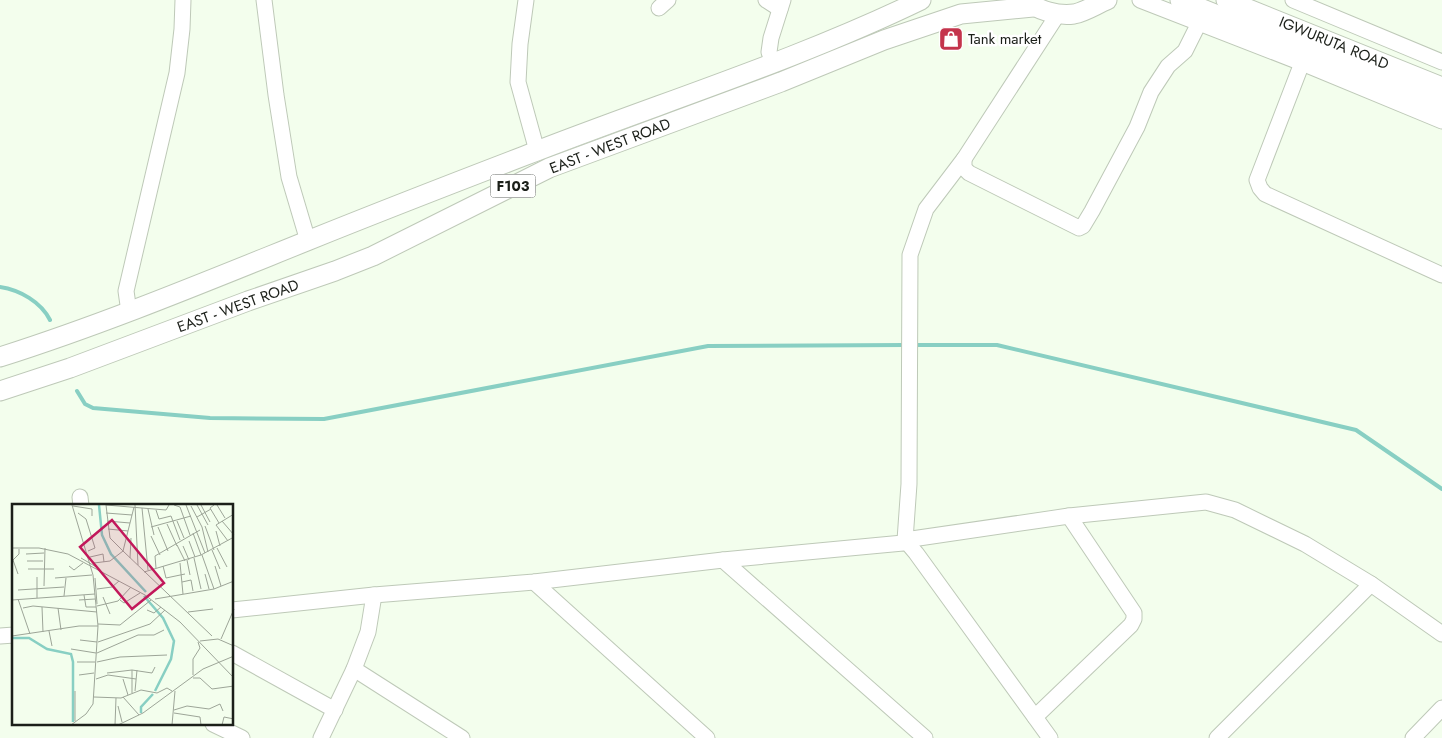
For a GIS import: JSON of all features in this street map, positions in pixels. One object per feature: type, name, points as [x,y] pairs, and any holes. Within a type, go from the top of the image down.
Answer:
[{"type":"main road","name":"EAST - WEST ROAD","points":[[0,357],[129,312],[537,151],[773,64],[873,23],[921,0]]},
{"type":"main road","points":[[1030,3],[1058,14],[1075,14],[1107,0]]},
{"type":"main road","points":[[1180,0],[1253,20]]},
{"type":"main road","name":"IGWURUTA ROAD","points":[[1226,0],[1253,20],[1442,106]]},
{"type":"main road","name":"EAST - WEST ROAD","points":[[0,391],[70,368],[248,301],[335,272],[373,256],[549,168],[780,82],[884,40],[961,14],[1030,3]]},
{"type":"main road","name":"IGWURUTA ROAD","points":[[1253,20],[1442,87]]},
{"type":"main road","points":[[666,103],[677,120]]},
{"type":"street","points":[[129,312],[126,291],[177,73],[183,0]]},
{"type":"street","points":[[264,0],[289,177],[308,241]]},
{"type":"street","points":[[526,0],[520,44],[518,82],[537,151]]},
{"type":"street","points":[[766,0],[781,5],[768,52],[773,64]]},
{"type":"street","points":[[1140,0],[1302,63],[1442,121]]},
{"type":"street","points":[[1293,0],[1442,62]]},
{"type":"street","points":[[1050,738],[905,540],[909,484],[910,255],[926,210],[964,159],[1058,14]]},
{"type":"street","points":[[964,159],[964,168],[969,173],[1079,228],[1083,226],[1137,127],[1151,92],[1168,66],[1185,51],[1199,23]]},
{"type":"street","points":[[1302,63],[1257,180],[1260,188],[1265,194],[1442,275]]},
{"type":"street","points":[[234,610],[374,595],[534,582],[723,560],[903,543],[905,540],[1069,516],[1196,502],[1215,503],[1226,506],[1305,544],[1371,584],[1442,634]]},
{"type":"street","points":[[1035,717],[1132,625],[1134,619],[1134,613],[1069,516]]},
{"type":"street","points":[[723,560],[925,738]]},
{"type":"street","points":[[534,582],[707,738]]},
{"type":"street","points":[[1216,738],[1371,584]]},
{"type":"street","points":[[321,738],[354,669],[368,632],[374,595]]},
{"type":"street","points":[[234,653],[335,710]]},
{"type":"street","points":[[354,669],[462,738]]},
{"type":"street","points":[[1413,738],[1442,708]]},
{"type":"street","points":[[217,726],[242,738]]},
{"type":"waterway","points":[[0,287],[15,291],[29,298],[41,308],[50,320]]},
{"type":"waterway","points":[[77,391],[85,404],[93,408],[210,418],[324,419],[708,346],[905,345]]},
{"type":"waterway","points":[[912,345],[997,345],[1356,430],[1442,489]]},
{"type":"place","name":"Tank market","points":[[951,39]]}]
